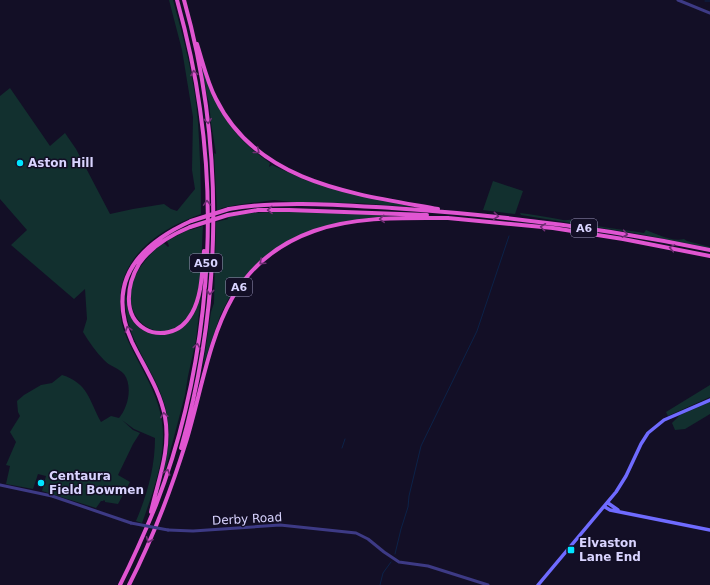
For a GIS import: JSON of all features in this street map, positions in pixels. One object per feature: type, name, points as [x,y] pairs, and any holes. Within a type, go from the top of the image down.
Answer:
[{"type":"highway","name":"A50","points":[[120,585],[157,502],[170,462],[190,385],[202,309],[206,264],[207,225],[205,162],[200,110],[191,59],[177,0]]},
{"type":"highway","name":"A50","points":[[129,585],[164,504],[185,433],[198,377],[206,325],[212,264],[213,204],[210,138],[204,92],[184,0]]},
{"type":"highway","points":[[192,33],[208,79],[222,109],[240,135],[262,156],[288,171],[340,189],[373,197],[457,212]]},
{"type":"highway","name":"A6","points":[[148,522],[164,459],[166,426],[164,410],[159,395],[137,352],[127,328],[123,306],[124,291],[132,268],[142,252],[159,238],[191,221],[229,209],[252,206],[278,204],[362,206],[457,212],[534,221],[625,234],[710,250]]},
{"type":"highway","points":[[207,225],[204,240],[200,288],[197,302],[191,315],[185,323],[173,331],[160,334],[150,331],[138,323],[130,310],[129,292],[133,278],[139,265],[152,250],[164,240],[190,227],[228,215],[263,210],[312,210],[403,214],[449,218]]},
{"type":"highway","name":"A6","points":[[164,504],[186,442],[207,362],[220,322],[229,303],[236,291],[254,269],[285,245],[306,234],[323,228],[380,219],[449,218],[552,228],[623,239],[710,256]]},
{"type":"main road","points":[[538,585],[605,508],[622,482],[648,433],[664,420],[710,400]]},
{"type":"main road","points":[[608,503],[620,512]]},
{"type":"main road","points":[[605,508],[710,530]]},
{"type":"street","points":[[678,0],[710,14]]},
{"type":"street","name":"Derby Road","points":[[0,485],[52,496],[131,524],[168,530],[280,525],[356,533],[368,539],[399,562],[428,566],[488,585]]},
{"type":"green space","points":[[169,0],[173,0],[185,45],[197,107],[201,179],[201,214],[172,227],[158,235],[146,245],[136,256],[128,269],[122,284],[120,305],[123,328],[152,389],[160,411],[162,422],[163,447],[161,460],[142,523],[136,521],[150,481],[154,460],[155,438],[134,429],[122,420],[133,430],[140,433],[118,475],[130,482],[118,504],[105,502],[104,500],[101,501],[96,508],[42,491],[46,476],[38,474],[33,489],[6,484],[10,466],[6,465],[16,442],[10,432],[20,416],[17,401],[24,395],[41,385],[52,383],[62,375],[71,378],[87,393],[101,422],[111,416],[119,418],[125,409],[129,391],[127,379],[124,374],[109,364],[98,354],[83,332],[87,319],[85,289],[74,299],[11,245],[27,230],[0,199],[0,96],[10,88],[50,146],[65,133],[76,149],[110,214],[164,204],[177,211],[195,189],[192,170],[193,117],[182,50]]},
{"type":"green space","points":[[201,64],[212,94],[224,117],[244,142],[270,163],[269,167],[272,165],[305,180],[339,190],[413,207],[274,200],[236,205],[222,208],[217,211],[214,153],[216,154],[209,101]]},
{"type":"green space","points":[[493,181],[523,191],[515,214],[483,210]]},
{"type":"green space","points":[[291,211],[399,216],[374,217],[327,226],[305,233],[285,243],[266,256],[248,273],[232,293],[228,292],[230,296],[220,316],[203,366],[211,312],[214,303],[216,222],[228,219],[227,216]]},
{"type":"green space","points":[[520,213],[571,220],[644,233],[646,230],[669,239],[684,239],[710,248],[639,234],[521,215]]},
{"type":"green space","points":[[203,226],[200,278],[193,307],[181,324],[167,331],[152,329],[139,321],[132,306],[132,288],[141,266],[163,243],[168,247],[167,241],[190,229]]},
{"type":"green space","points":[[203,277],[196,340],[185,395],[164,475],[169,436],[165,406],[154,377],[133,337],[128,323],[126,308],[126,292],[127,308],[136,325],[153,334],[169,334],[175,332],[189,321]]},
{"type":"green space","points":[[710,385],[710,397],[668,416],[666,412]]},
{"type":"green space","points":[[710,402],[710,414],[685,429],[675,430],[672,423],[680,415]]},
{"type":"waterway","points":[[705,1],[710,1]]},
{"type":"waterway","points":[[395,554],[408,507],[409,496],[421,446],[477,331],[509,236]]},
{"type":"waterway","points":[[342,448],[345,439]]},
{"type":"waterway","points":[[380,585],[383,573],[391,562]]},
{"type":"place","name":"Aston Hill","points":[[20,163]]},
{"type":"place","name":"Centaura Field Bowmen","points":[[41,483]]},
{"type":"place","name":"Elvaston Lane End","points":[[571,550]]}]
